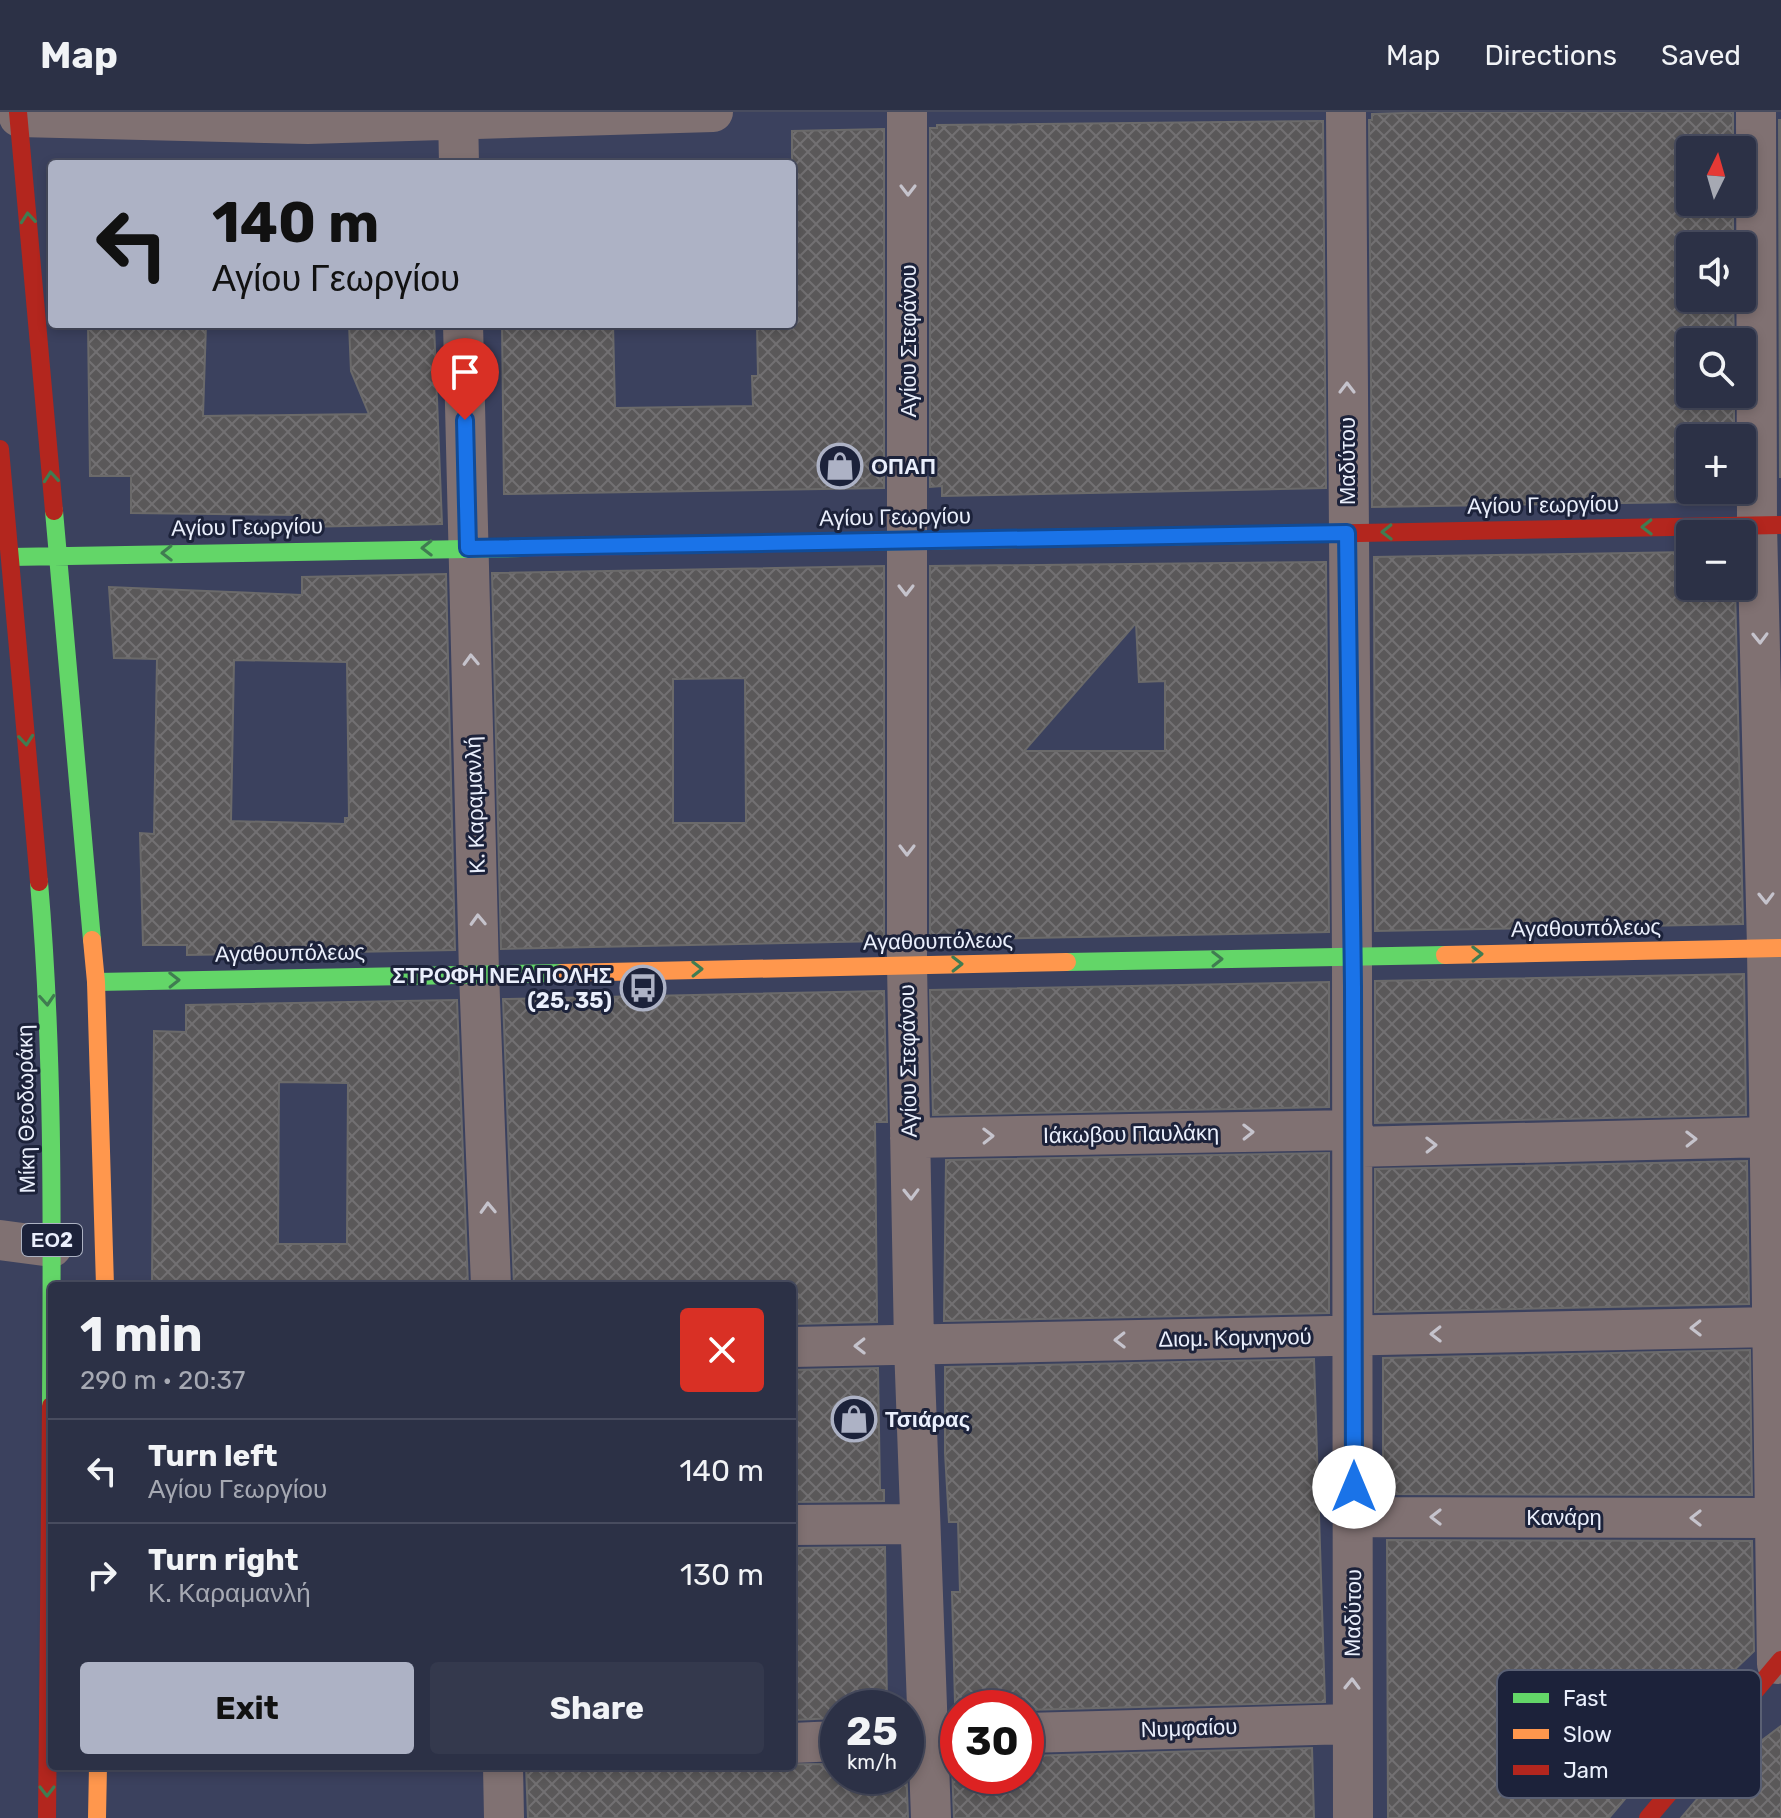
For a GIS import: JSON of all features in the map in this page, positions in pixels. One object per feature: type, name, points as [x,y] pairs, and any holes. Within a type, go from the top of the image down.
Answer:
[{"type":"main road","name":"ΕΟ2","points":[[19,115],[96,982],[105,1282]]},
{"type":"main road","name":"Μίκη Θεοδωράκη","points":[[0,449],[48,1026],[52,1282]]},
{"type":"main road","name":"Αγίου Γεωργίου","points":[[10,557],[1769,525]]},
{"type":"main road","name":"Αγαθουπόλεως","points":[[96,982],[1774,948]]},
{"type":"main road","points":[[1761,1683],[1779,1662]]},
{"type":"main road","name":"Μίκη Θεοδωράκη","points":[[47,1818],[48,1704]]},
{"type":"main road","points":[[97,1818],[98,1770]]},
{"type":"main road","points":[[1648,1818],[1665,1798]]},
{"type":"street","points":[[19,115],[308,124],[458,116],[713,112]]},
{"type":"street","name":"Αγίου Στεφάνου","points":[[907,112],[907,965],[914,1345],[931,1736],[931,1818]]},
{"type":"street","name":"Μαδύτου","points":[[1346,112],[1353,1139],[1353,1818]]},
{"type":"street","points":[[1756,112],[1769,525],[1774,948],[1770,1137],[1775,1186],[1774,1518],[1779,1662]]},
{"type":"street","points":[[458,116],[459,160]]},
{"type":"street","name":"Κ. Καραμανλή","points":[[463,328],[479,973],[491,1282]]},
{"type":"street","name":"Ιάκωβου Παυλάκη","points":[[910,1138],[1770,1137]]},
{"type":"street","points":[[0,1240],[52,1247]]},
{"type":"street","name":"Διομ. Κομνηνού","points":[[796,1347],[1774,1327]]},
{"type":"street","name":"Κανάρη","points":[[1354,1517],[1774,1518]]},
{"type":"street","points":[[796,1525],[920,1524]]},
{"type":"street","name":"Νυμφαίου","points":[[1044,1733],[1351,1724]]},
{"type":"street","points":[[796,1743],[820,1742]]},
{"type":"street","points":[[503,1770],[504,1818]]},
{"type":"building","points":[[1733,112],[1733,136],[1676,136],[1676,216],[1733,216],[1733,232],[1676,232],[1676,312],[1733,312],[1734,328],[1676,328],[1676,408],[1734,408],[1734,424],[1676,424],[1676,502],[1372,507],[1369,120],[1372,120],[1372,114]]},
{"type":"building","points":[[1779,120],[1781,120],[1780,478]]},
{"type":"building","points":[[1323,121],[1326,488],[942,496],[942,486],[930,487],[930,128],[937,128],[937,125]]},
{"type":"building","points":[[884,129],[884,488],[504,494],[502,328],[613,328],[615,408],[753,406],[752,376],[758,376],[757,328],[796,328],[796,160],[792,160],[792,131]]},
{"type":"building","points":[[88,328],[206,328],[203,416],[369,414],[351,371],[349,328],[434,328],[442,524],[302,527],[302,515],[131,513],[131,476],[90,476]]},
{"type":"building","points":[[1676,552],[1676,600],[1735,600],[1743,924],[1375,931],[1374,557]]},
{"type":"building","points":[[1326,562],[1329,932],[930,940],[930,566]],"holes":[[[1136,623],[1139,682],[1165,681],[1165,751],[1024,751]]]},
{"type":"building","points":[[884,566],[884,941],[501,949],[492,573]],"holes":[[[745,678],[746,823],[673,823],[673,679]]]},
{"type":"building","points":[[446,574],[455,950],[187,955],[187,945],[143,945],[140,833],[154,834],[157,659],[114,658],[109,587],[302,595],[302,577]],"holes":[[[234,660],[347,662],[349,818],[345,818],[345,824],[231,821]]]},
{"type":"building","points":[[1744,974],[1746,1115],[1375,1123],[1375,981]]},
{"type":"building","points":[[1329,982],[1329,1107],[933,1115],[930,990]]},
{"type":"building","points":[[884,991],[887,1122],[875,1122],[877,1322],[796,1324],[796,1282],[514,1282],[503,999]]},
{"type":"building","points":[[457,1000],[468,1282],[152,1282],[154,1031],[186,1032],[186,1005]],"holes":[[[279,1082],[348,1083],[347,1244],[278,1244]]]},
{"type":"building","points":[[1329,1153],[1329,1313],[944,1321],[946,1160]]},
{"type":"building","points":[[1747,1161],[1749,1304],[1375,1312],[1375,1169]]},
{"type":"building","points":[[1750,1350],[1752,1495],[1383,1494],[1383,1358]]},
{"type":"building","points":[[1314,1359],[1325,1702],[1044,1710],[1044,1690],[955,1690],[952,1592],[960,1592],[958,1522],[949,1522],[945,1367]]},
{"type":"building","points":[[878,1368],[880,1490],[884,1490],[884,1501],[796,1502],[796,1370]]},
{"type":"building","points":[[1387,1540],[1752,1541],[1754,1651],[1734,1670],[1497,1670],[1497,1798],[1626,1798],[1609,1818],[1388,1818]]},
{"type":"building","points":[[885,1547],[887,1690],[820,1690],[820,1719],[796,1720],[796,1548]]},
{"type":"building","points":[[1781,1726],[1781,1818],[1681,1818],[1698,1798],[1761,1798],[1761,1741]]},
{"type":"building","points":[[1312,1748],[1314,1818],[954,1818],[953,1794],[1044,1794],[1044,1755]]},
{"type":"building","points":[[796,1764],[820,1764],[820,1794],[907,1794],[908,1818],[528,1818],[526,1770],[796,1770]]},
{"type":"traffic: fast","points":[[54,511],[92,940]]},
{"type":"traffic: fast","points":[[841,542],[1253,535]]},
{"type":"traffic: fast","points":[[10,557],[522,548]]},
{"type":"traffic: fast","points":[[39,882],[50,1078],[52,1282]]},
{"type":"traffic: fast","points":[[1067,962],[1445,955]]},
{"type":"traffic: fast","points":[[96,982],[562,973]]},
{"type":"traffic: slow","points":[[92,940],[96,982],[105,1282]]},
{"type":"traffic: slow","points":[[1445,955],[1781,948]]},
{"type":"traffic: slow","points":[[562,973],[1067,962]]},
{"type":"traffic: slow","points":[[97,1818],[98,1770]]},
{"type":"traffic: jam","points":[[18,112],[54,511]]},
{"type":"traffic: jam","points":[[0,449],[39,882]]},
{"type":"traffic: jam","points":[[1253,535],[1781,525]]},
{"type":"traffic: jam","points":[[522,548],[841,542]]},
{"type":"traffic: jam","points":[[1761,1684],[1781,1660]]},
{"type":"traffic: jam","points":[[47,1818],[48,1715]]},
{"type":"traffic: jam","points":[[1648,1818],[1665,1798]]},
{"type":"place","name":"ΟΠΑΠ","points":[[840,466]]},
{"type":"place","name":"ΣΤΡΟΦΗ ΝΕΑΠΟΛΗΣ (25, 35)","points":[[643,988]]},
{"type":"place","name":"Τσιάρας","points":[[854,1419]]},
{"type":"route","points":[[465,420],[468,548],[1347,533],[1353,986],[1354,1487]]}]
